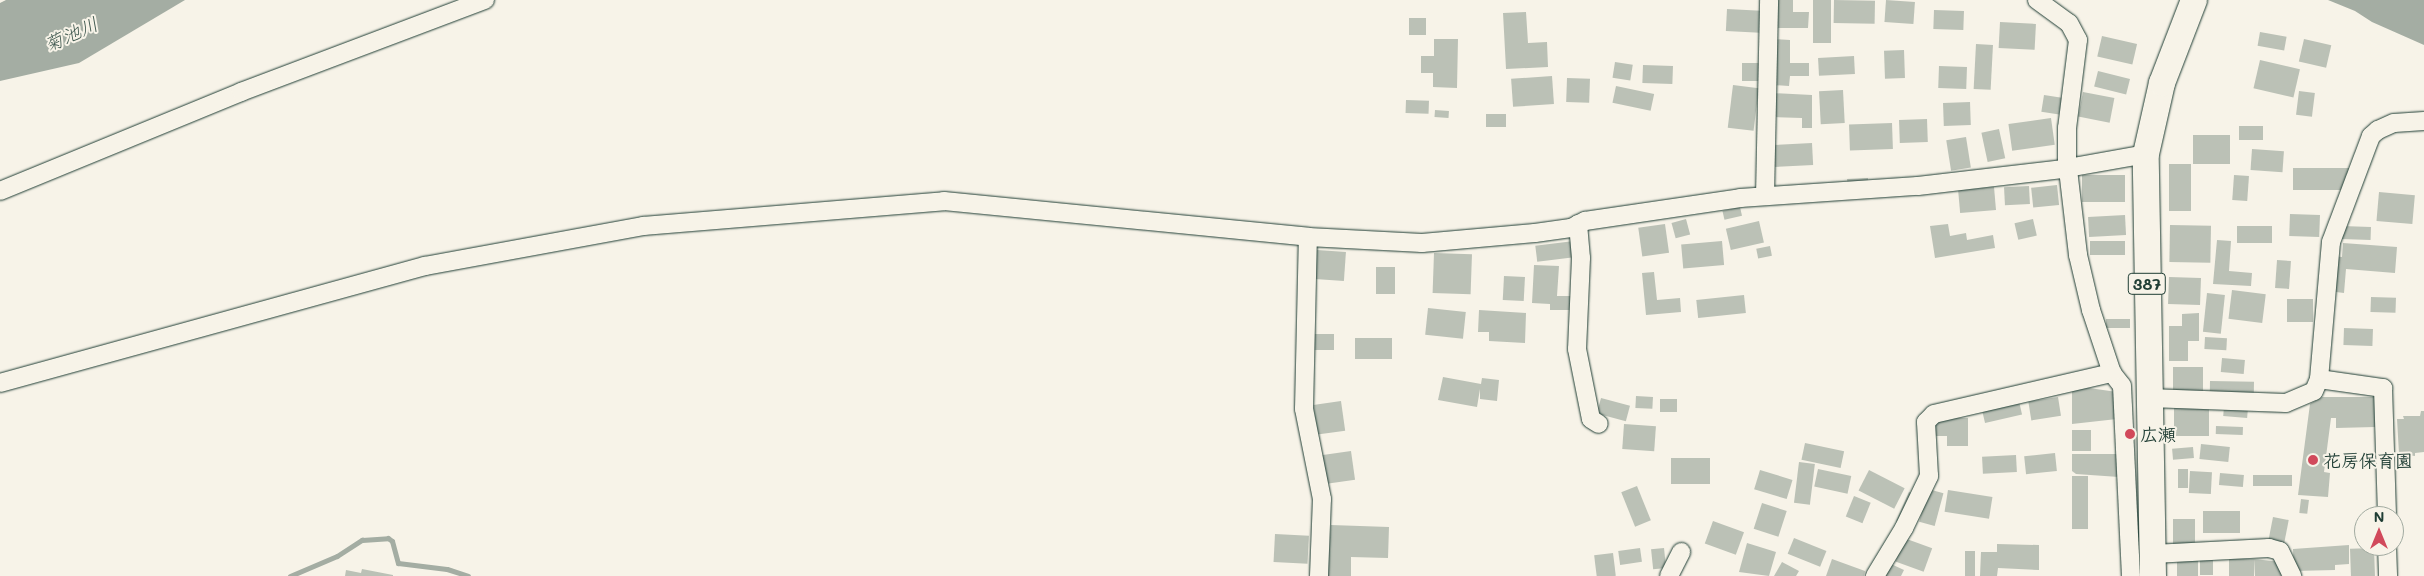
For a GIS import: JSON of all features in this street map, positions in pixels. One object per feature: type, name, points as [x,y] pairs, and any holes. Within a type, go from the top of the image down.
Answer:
[{"type":"highway","name":"387","points":[[2153,565],[2146,154],[2162,83],[2194,0]]},
{"type":"street","points":[[0,191],[241,92],[484,0]]},
{"type":"street","points":[[1765,196],[1770,0]]},
{"type":"street","points":[[2037,0],[2069,23],[2078,40],[2068,128],[2068,167],[2078,255],[2091,310],[2112,373],[2122,386],[2131,576]]},
{"type":"street","points":[[2149,398],[2286,403],[2314,391],[2319,379],[2330,248],[2371,136],[2394,124],[2424,121]]},
{"type":"street","points":[[0,383],[425,266],[643,226],[944,201],[1308,236],[1422,243],[1535,233],[1578,224],[1765,196],[1918,186],[2068,167],[2146,154]]},
{"type":"street","points":[[1578,224],[1581,258],[1577,349],[1591,419],[1599,424]]},
{"type":"street","points":[[1308,236],[1304,409],[1322,499],[1318,576]]},
{"type":"street","points":[[1875,576],[1904,528],[1929,476],[1926,422],[1934,414],[2112,373]]},
{"type":"street","points":[[2319,379],[2383,388],[2387,506]]},
{"type":"street","points":[[2153,565],[2269,548],[2280,552],[2292,576]]},
{"type":"street","points":[[1668,576],[1681,552]]},
{"type":"street","points":[[2387,556],[2388,576]]},
{"type":"water","name":"菊池川","points":[[6,0],[185,0],[79,63],[0,81],[0,3]]},
{"type":"water","points":[[2328,0],[2424,0],[2424,45],[2372,22],[2355,11]]},
{"type":"building","points":[[1775,0],[1793,0],[1793,12],[1809,12],[1808,28],[1773,28]]},
{"type":"building","points":[[1813,0],[1831,0],[1831,43],[1813,43]]},
{"type":"building","points":[[1834,0],[1875,1],[1875,24],[1834,23]]},
{"type":"building","points":[[1886,0],[1915,2],[1913,24],[1884,22]]},
{"type":"building","points":[[1727,9],[1761,11],[1760,33],[1726,31]]},
{"type":"building","points":[[1934,10],[1964,11],[1963,30],[1933,29]]},
{"type":"building","points":[[1526,12],[1528,43],[1547,42],[1548,67],[1506,69],[1503,13]]},
{"type":"building","points":[[1409,18],[1426,18],[1426,35],[1409,35]]},
{"type":"building","points":[[2000,22],[2036,24],[2035,50],[1999,48]]},
{"type":"building","points":[[2260,32],[2287,37],[2284,50],[2258,46]]},
{"type":"building","points":[[2102,36],[2137,44],[2132,65],[2097,56]]},
{"type":"building","points":[[1434,39],[1458,39],[1457,88],[1433,87],[1433,73],[1421,73],[1421,56],[1434,56]]},
{"type":"building","points":[[1772,39],[1790,40],[1790,63],[1809,63],[1809,76],[1790,76],[1789,86],[1772,85]]},
{"type":"building","points":[[2304,39],[2331,45],[2326,68],[2299,61]]},
{"type":"building","points":[[1976,44],[1993,45],[1991,90],[1974,89]]},
{"type":"building","points":[[1904,50],[1905,78],[1885,79],[1884,51]]},
{"type":"building","points":[[1854,56],[1855,74],[1819,76],[1818,58]]},
{"type":"building","points":[[2260,60],[2300,69],[2293,97],[2253,88]]},
{"type":"building","points":[[1615,62],[1633,65],[1630,81],[1612,78]]},
{"type":"building","points":[[1742,63],[1761,63],[1761,81],[1742,81]]},
{"type":"building","points":[[1643,65],[1673,66],[1672,84],[1642,83]]},
{"type":"building","points":[[1939,66],[1967,67],[1966,89],[1938,88]]},
{"type":"building","points":[[2098,71],[2130,79],[2126,95],[2094,87]]},
{"type":"building","points":[[1552,76],[1554,104],[1513,107],[1511,79]]},
{"type":"building","points":[[1567,78],[1590,79],[1589,103],[1566,102]]},
{"type":"building","points":[[1733,85],[1759,88],[1754,131],[1728,128]]},
{"type":"building","points":[[1616,86],[1654,94],[1651,111],[1612,103]]},
{"type":"building","points":[[1843,90],[1845,123],[1821,124],[1819,91]]},
{"type":"building","points":[[2299,91],[2315,93],[2312,117],[2296,115]]},
{"type":"building","points":[[2083,92],[2114,98],[2110,123],[2078,117]]},
{"type":"building","points":[[1772,93],[1812,95],[1812,128],[1802,128],[1802,118],[1771,117]]},
{"type":"building","points":[[2044,95],[2062,98],[2059,115],[2041,112]]},
{"type":"building","points":[[1406,100],[1429,101],[1429,114],[1406,113]]},
{"type":"building","points":[[1970,102],[1971,125],[1944,126],[1943,103]]},
{"type":"building","points":[[1435,110],[1449,111],[1448,118],[1435,117]]},
{"type":"building","points":[[1486,114],[1506,114],[1506,127],[1486,127]]},
{"type":"building","points":[[2051,118],[2055,145],[2012,151],[2008,124]]},
{"type":"building","points":[[1927,119],[1928,142],[1900,143],[1899,120]]},
{"type":"building","points":[[1892,123],[1893,149],[1850,150],[1849,125]]},
{"type":"building","points":[[2239,126],[2263,126],[2263,140],[2239,140]]},
{"type":"building","points":[[1999,129],[2005,158],[1988,162],[1981,133]]},
{"type":"building","points":[[2193,135],[2230,135],[2230,164],[2193,164]]},
{"type":"building","points":[[1966,137],[1971,168],[1951,171],[1946,140]]},
{"type":"building","points":[[1812,143],[1813,165],[1774,167],[1773,145]]},
{"type":"building","points":[[2252,149],[2284,151],[2282,172],[2251,170]]},
{"type":"building","points":[[2169,164],[2191,164],[2191,211],[2169,211]]},
{"type":"building","points":[[2293,168],[2353,168],[2353,190],[2293,190]]},
{"type":"building","points":[[2082,175],[2125,175],[2125,202],[2082,202]]},
{"type":"building","points":[[2234,175],[2249,176],[2247,201],[2232,200]]},
{"type":"building","points":[[1868,178],[1868,187],[1848,187],[1847,179]]},
{"type":"building","points":[[2057,185],[2059,205],[2033,208],[2031,188]]},
{"type":"building","points":[[2029,186],[2030,204],[2005,205],[2004,187]]},
{"type":"building","points":[[1994,187],[1996,210],[1960,213],[1958,190]]},
{"type":"building","points":[[2379,192],[2415,195],[2412,224],[2376,221]]},
{"type":"building","points":[[1740,207],[1742,216],[1724,220],[1722,211]]},
{"type":"building","points":[[2290,214],[2320,215],[2319,237],[2289,236]]},
{"type":"building","points":[[2125,215],[2126,235],[2089,237],[2088,217]]},
{"type":"building","points":[[1686,219],[1690,234],[1676,238],[1672,223]]},
{"type":"building","points":[[2033,219],[2037,236],[2018,240],[2014,223]]},
{"type":"building","points":[[1759,221],[1764,242],[1731,250],[1726,229]]},
{"type":"building","points":[[1665,224],[1669,253],[1642,256],[1638,228]]},
{"type":"building","points":[[1948,224],[1950,236],[1966,233],[1967,240],[1993,235],[1995,248],[1935,258],[1930,226]]},
{"type":"building","points":[[2170,225],[2211,226],[2210,263],[2169,262]]},
{"type":"building","points":[[2237,226],[2272,226],[2272,243],[2237,243]]},
{"type":"building","points":[[2342,226],[2371,227],[2371,240],[2342,239]]},
{"type":"building","points":[[2217,240],[2231,241],[2229,271],[2252,273],[2251,286],[2213,284]]},
{"type":"building","points":[[1574,241],[1576,257],[1537,262],[1535,246]]},
{"type":"building","points":[[1722,241],[1724,265],[1683,268],[1681,245]]},
{"type":"building","points":[[2090,241],[2125,241],[2125,255],[2090,255]]},
{"type":"building","points":[[2343,243],[2397,247],[2395,273],[2346,269],[2344,293],[2328,291],[2331,256],[2342,257]]},
{"type":"building","points":[[1770,246],[1772,256],[1758,258],[1756,249]]},
{"type":"building","points":[[1317,250],[1346,252],[1344,281],[1315,279]]},
{"type":"building","points":[[1434,253],[1472,254],[1471,294],[1433,293]]},
{"type":"building","points":[[2277,260],[2291,261],[2289,289],[2275,288]]},
{"type":"building","points":[[1534,265],[1559,266],[1557,296],[1574,296],[1573,310],[1550,310],[1550,304],[1532,303]]},
{"type":"building","points":[[1376,267],[1395,267],[1395,294],[1376,294]]},
{"type":"building","points":[[1654,272],[1657,300],[1680,298],[1681,312],[1646,315],[1642,273]]},
{"type":"building","points":[[1504,276],[1525,277],[1524,301],[1503,300]]},
{"type":"building","points":[[2169,277],[2201,278],[2200,305],[2168,304]]},
{"type":"building","points":[[2232,290],[2266,294],[2262,323],[2228,319]]},
{"type":"building","points":[[2207,293],[2225,295],[2221,334],[2203,332]]},
{"type":"building","points":[[1744,295],[1746,313],[1698,318],[1696,300]]},
{"type":"building","points":[[2371,297],[2396,298],[2395,313],[2370,312]]},
{"type":"building","points":[[2287,299],[2313,299],[2313,322],[2287,322]]},
{"type":"building","points":[[1428,308],[1466,312],[1463,339],[1425,335]]},
{"type":"building","points":[[1479,310],[1526,313],[1525,343],[1489,341],[1489,332],[1478,332]]},
{"type":"building","points":[[2199,313],[2199,341],[2188,341],[2188,361],[2169,361],[2169,326],[2182,326],[2182,314]]},
{"type":"building","points":[[2106,319],[2130,319],[2130,328],[2106,328]]},
{"type":"building","points":[[2344,328],[2373,329],[2372,346],[2343,345]]},
{"type":"building","points":[[1313,334],[1334,334],[1334,350],[1313,350]]},
{"type":"building","points":[[2205,337],[2227,338],[2226,350],[2204,349]]},
{"type":"building","points":[[1355,338],[1392,338],[1392,359],[1355,359]]},
{"type":"building","points":[[2222,358],[2245,360],[2244,374],[2221,372]]},
{"type":"building","points":[[2173,367],[2203,367],[2203,392],[2173,392]]},
{"type":"building","points":[[1443,377],[1481,384],[1482,378],[1499,380],[1497,401],[1480,399],[1480,389],[1477,407],[1438,400]]},
{"type":"building","points":[[2210,381],[2254,382],[2254,398],[2210,397]]},
{"type":"building","points":[[2089,388],[2117,392],[2117,419],[2072,424],[2072,389]]},
{"type":"building","points":[[1636,396],[1653,397],[1652,409],[1635,408]]},
{"type":"building","points":[[2018,397],[2022,415],[1985,423],[1981,406]]},
{"type":"building","points":[[2058,397],[2061,416],[2031,420],[2028,402]]},
{"type":"building","points":[[2322,397],[2375,397],[2375,427],[2336,428],[2336,418],[2331,418],[2324,472],[2330,473],[2328,497],[2298,495],[2310,404]]},
{"type":"building","points":[[1601,398],[1630,406],[1626,421],[1597,413]]},
{"type":"building","points":[[1660,399],[1677,399],[1677,412],[1660,412]]},
{"type":"building","points":[[1341,401],[1345,431],[1317,435],[1313,405]]},
{"type":"building","points":[[2174,405],[2209,405],[2209,436],[2174,436]]},
{"type":"building","points":[[2224,407],[2248,409],[2247,418],[2223,416]]},
{"type":"building","points":[[2421,411],[2424,411],[2424,452],[2415,453],[2415,456],[2399,454],[2397,419],[2404,419],[2403,416],[2420,416]]},
{"type":"building","points":[[1932,418],[1968,418],[1968,446],[1947,446],[1947,436],[1932,436]]},
{"type":"building","points":[[1624,424],[1656,426],[1654,451],[1622,449]]},
{"type":"building","points":[[2216,426],[2243,427],[2243,435],[2216,434]]},
{"type":"building","points":[[2072,430],[2091,430],[2091,451],[2072,451]]},
{"type":"building","points":[[1805,443],[1844,451],[1841,468],[1801,460]]},
{"type":"building","points":[[2201,444],[2230,447],[2228,462],[2199,459]]},
{"type":"building","points":[[2193,447],[2194,458],[2173,460],[2172,449]]},
{"type":"building","points":[[1351,451],[1355,480],[1323,484],[1319,455]]},
{"type":"building","points":[[2055,453],[2057,471],[2026,474],[2024,456]]},
{"type":"building","points":[[2072,454],[2119,454],[2119,477],[2076,474],[2072,471]]},
{"type":"building","points":[[2016,455],[2017,472],[1983,474],[1982,457]]},
{"type":"building","points":[[1671,458],[1710,458],[1710,484],[1671,484]]},
{"type":"building","points":[[1799,462],[1815,464],[1810,505],[1794,503]]},
{"type":"building","points":[[1818,469],[1851,476],[1848,494],[1814,487]]},
{"type":"building","points":[[2178,469],[2188,469],[2188,488],[2178,488]]},
{"type":"building","points":[[1760,470],[1793,480],[1787,499],[1754,489]]},
{"type":"building","points":[[1869,470],[1905,488],[1894,509],[1859,490]]},
{"type":"building","points":[[2190,471],[2212,472],[2211,494],[2189,493]]},
{"type":"building","points":[[2220,473],[2244,475],[2243,487],[2219,485]]},
{"type":"building","points":[[2253,475],[2292,475],[2292,486],[2253,486]]},
{"type":"building","points":[[2072,476],[2088,476],[2088,529],[2072,529]]},
{"type":"building","points":[[1637,486],[1651,520],[1635,527],[1621,492]]},
{"type":"building","points":[[1928,489],[1943,493],[1935,526],[1919,522]]},
{"type":"building","points":[[1948,490],[1992,497],[1989,519],[1945,512]]},
{"type":"building","points":[[1909,492],[1918,496],[1905,525],[1896,521]]},
{"type":"building","points":[[1854,496],[1871,503],[1862,523],[1846,516]]},
{"type":"building","points":[[2301,499],[2309,500],[2307,514],[2299,513]]},
{"type":"building","points":[[1762,503],[1787,511],[1778,537],[1754,529]]},
{"type":"building","points":[[2203,511],[2240,511],[2240,533],[2203,533]]},
{"type":"building","points":[[2273,517],[2289,520],[2284,545],[2268,542]]},
{"type":"building","points":[[2173,519],[2195,519],[2195,549],[2173,549]]},
{"type":"building","points":[[1713,521],[1744,532],[1736,555],[1705,544]]},
{"type":"building","points":[[1331,525],[1389,527],[1388,558],[1351,557],[1351,576],[1327,576]]},
{"type":"building","points":[[1275,534],[1309,536],[1307,564],[1274,562]]},
{"type":"building","points":[[1794,538],[1826,551],[1820,567],[1788,554]]},
{"type":"building","points":[[1904,538],[1932,548],[1924,572],[1895,561]]},
{"type":"building","points":[[1747,543],[1776,552],[1769,576],[1739,572]]},
{"type":"building","points":[[1997,544],[2039,545],[2039,570],[1998,568],[1997,576],[1980,576],[1981,552],[1997,552]]},
{"type":"building","points":[[2349,545],[2349,564],[2335,565],[2335,570],[2294,571],[2293,549]]},
{"type":"building","points":[[1640,548],[1642,562],[1620,565],[1618,551]]},
{"type":"building","points":[[1664,548],[1666,568],[1653,569],[1651,549]]},
{"type":"building","points":[[2350,549],[2354,549],[2354,556],[2374,556],[2375,576],[2351,576]]},
{"type":"building","points":[[1965,551],[1975,551],[1975,576],[1965,576]]},
{"type":"building","points":[[1613,553],[1616,576],[1597,576],[1594,555]]},
{"type":"building","points":[[2177,558],[2198,558],[2198,576],[2177,576]]},
{"type":"building","points":[[2200,558],[2213,558],[2213,575],[2200,575]]},
{"type":"building","points":[[1832,559],[1865,571],[1864,576],[1826,576]]},
{"type":"building","points":[[2229,559],[2254,559],[2254,576],[2229,576]]},
{"type":"building","points":[[2254,559],[2281,562],[2281,576],[2255,576]]},
{"type":"building","points":[[1782,562],[1799,571],[1796,576],[1774,576]]},
{"type":"building","points":[[1891,564],[1904,570],[1901,576],[1885,576]]},
{"type":"building","points":[[362,569],[393,576],[345,576],[346,570],[361,573]]},
{"type":"waterway","points":[[290,576],[337,556],[362,540],[388,538],[392,541],[398,563],[447,569],[468,576]]},
{"type":"place","name":"広瀬","points":[[2130,434]]},
{"type":"place","name":"花房保育園","points":[[2313,460]]}]
